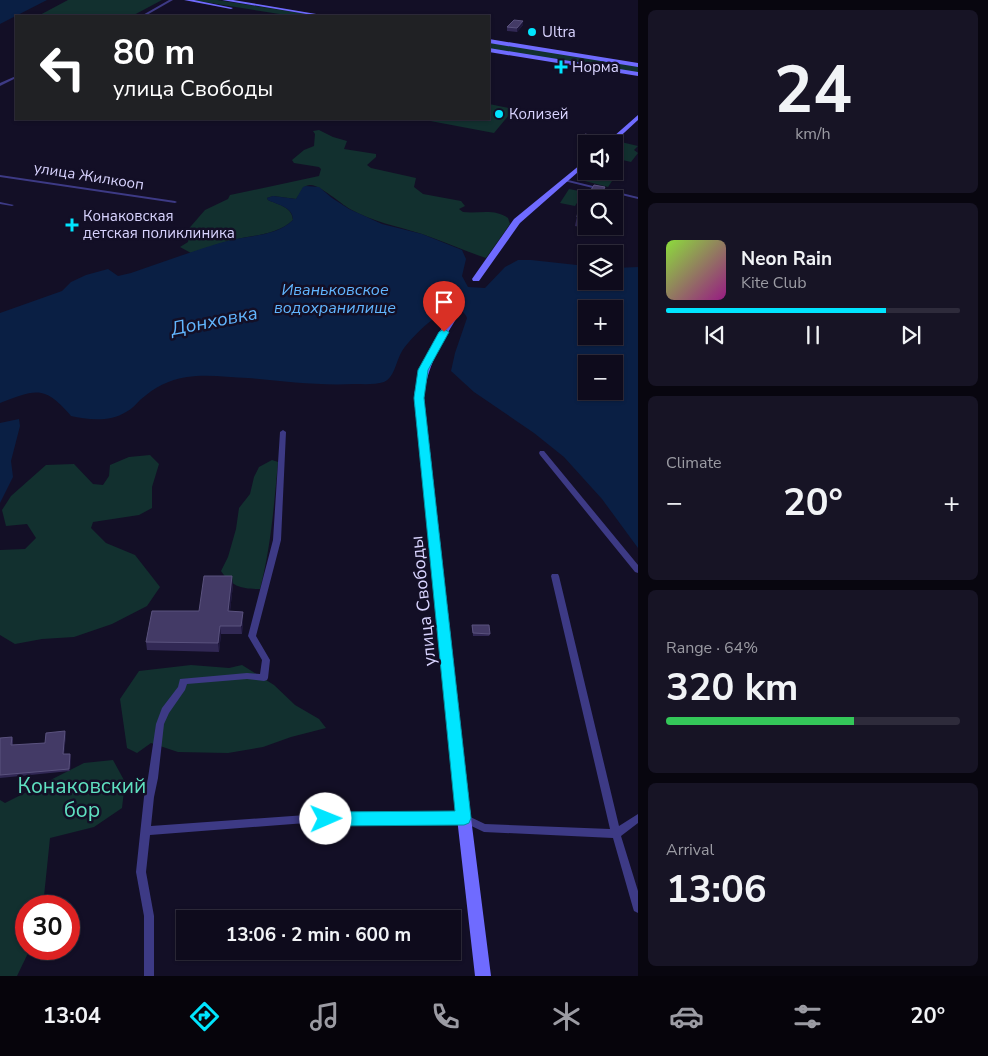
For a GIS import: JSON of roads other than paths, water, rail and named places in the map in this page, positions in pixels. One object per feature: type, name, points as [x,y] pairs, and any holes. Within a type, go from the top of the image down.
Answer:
[{"type":"main road","points":[[186,0],[270,14]]},
{"type":"main road","points":[[224,0],[320,15]]},
{"type":"main road","points":[[490,42],[638,65]]},
{"type":"main road","points":[[490,50],[638,74]]},
{"type":"main road","points":[[618,135],[638,117]]},
{"type":"main road","points":[[476,279],[517,221],[578,169]]},
{"type":"main road","name":"улица Свободы","points":[[452,319],[425,364],[419,394],[464,818],[483,976]]},
{"type":"street","points":[[145,15],[171,0]]},
{"type":"street","points":[[0,85],[15,78]]},
{"type":"street","name":"улица Жилкооп","points":[[0,176],[175,202]]},
{"type":"street","points":[[566,180],[638,198]]},
{"type":"street","points":[[0,203],[12,205]]},
{"type":"street","points":[[150,976],[149,916],[142,872],[145,831],[160,724],[165,712],[182,688],[183,681],[247,676],[264,678],[266,660],[252,636],[277,540],[283,432]]},
{"type":"street","points":[[542,453],[638,570]]},
{"type":"street","points":[[555,576],[616,834],[638,908]]},
{"type":"street","points":[[145,831],[306,819],[464,818],[484,828],[616,834],[638,818]]},
{"type":"water","points":[[0,0],[47,0],[15,15],[0,24]]},
{"type":"water","name":"Иваньковское водохранилище","points":[[303,187],[319,187],[349,209],[382,224],[422,234],[462,250],[466,259],[462,276],[468,287],[485,288],[505,267],[518,260],[531,260],[578,265],[578,290],[623,290],[623,268],[638,267],[638,548],[602,499],[564,457],[534,433],[474,392],[451,371],[467,318],[461,311],[453,310],[443,313],[432,320],[405,347],[390,377],[380,383],[327,384],[217,376],[187,377],[168,382],[156,388],[130,409],[120,415],[106,419],[71,416],[62,406],[46,394],[31,393],[0,403],[0,313],[62,291],[71,282],[86,275],[108,269],[118,276],[131,273],[193,251],[280,229],[293,220],[292,216],[288,209],[267,198],[273,196],[296,199]]},
{"type":"water","points":[[19,419],[20,426],[11,461],[13,477],[0,503],[0,423]]},
{"type":"place","name":"Ultra","points":[[532,32]]},
{"type":"place","name":"Норма","points":[[561,67]]},
{"type":"place","name":"Колизей","points":[[499,114]]},
{"type":"place","name":"Конаковская детская поликлиника","points":[[72,225]]},
{"type":"water label","name":"Донховка","points":[[214,320]]},
{"type":"park label","name":"Конаковский бор","points":[[82,798]]}]
